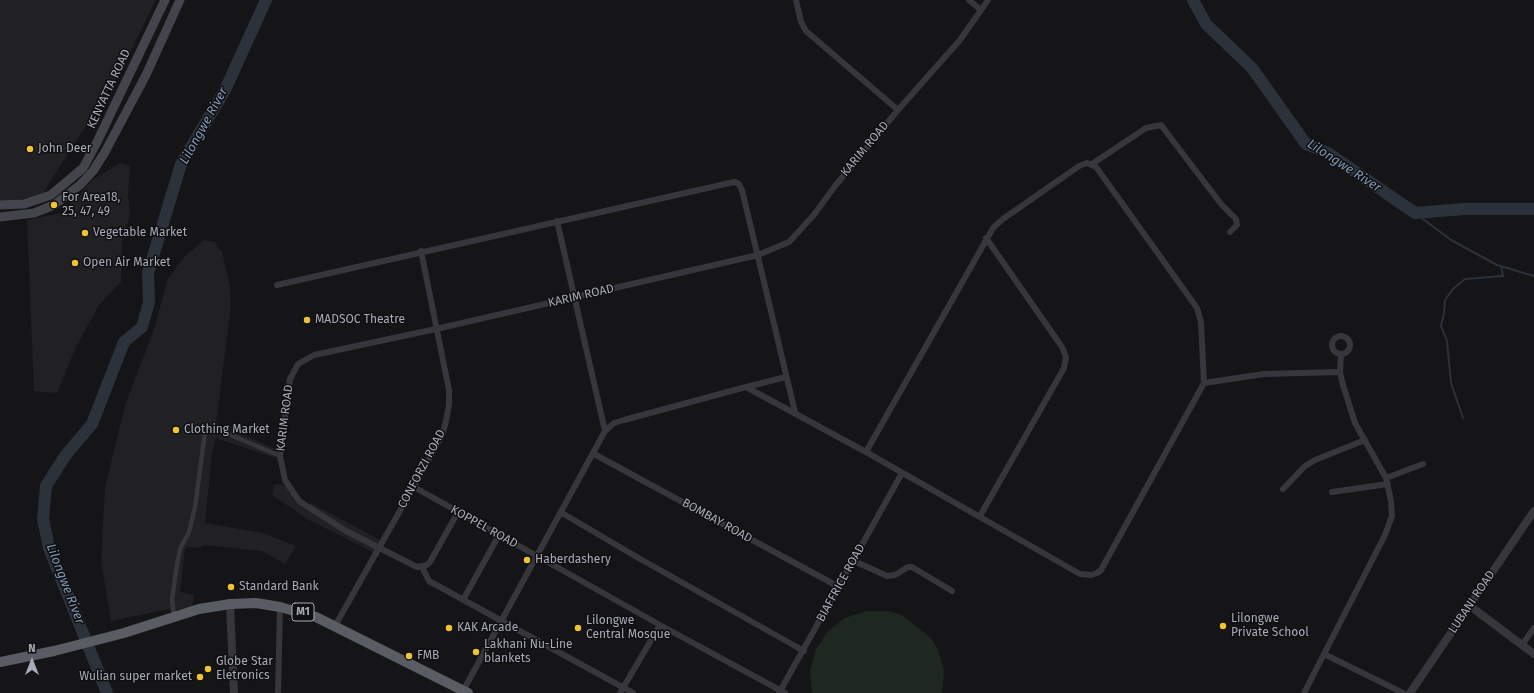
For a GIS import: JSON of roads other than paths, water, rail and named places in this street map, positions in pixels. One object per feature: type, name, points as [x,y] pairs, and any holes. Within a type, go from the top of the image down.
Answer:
[{"type":"highway","name":"M1","points":[[0,662],[54,651],[124,633],[174,616],[230,604],[256,603],[280,607],[316,617],[465,692]]},
{"type":"main road","name":"KENYATTA ROAD","points":[[0,205],[24,204],[51,195],[83,168],[165,0]]},
{"type":"main road","name":"KENYATTA ROAD","points":[[0,217],[34,213],[54,205],[80,185],[94,171],[146,75],[180,0]]},
{"type":"street","points":[[796,0],[801,22],[806,31],[898,110]]},
{"type":"street","points":[[970,0],[981,10]]},
{"type":"street","name":"KARIM ROAD","points":[[422,566],[412,566],[346,531],[300,501],[285,480],[280,456],[290,379],[298,364],[314,355],[436,329],[758,254],[789,242],[898,110],[943,61],[988,0]]},
{"type":"street","points":[[866,452],[986,238],[1003,219],[1079,166],[1083,164],[1092,164],[1146,128],[1161,125],[1221,204],[1236,219],[1237,225],[1230,232]]},
{"type":"street","points":[[746,387],[795,412],[1080,574],[1091,575],[1101,570],[1204,383],[1201,322],[1197,308],[1092,164]]},
{"type":"street","points":[[277,285],[421,251],[734,182],[738,183],[742,190],[795,412]]},
{"type":"street","points":[[556,221],[605,431]]},
{"type":"street","points":[[980,516],[1064,368],[1066,357],[1062,347],[986,238]]},
{"type":"street","name":"CONFORZI ROAD","points":[[335,626],[442,436],[450,406],[449,390],[421,251]]},
{"type":"street","points":[[1304,693],[1389,525],[1392,516],[1391,501],[1386,478],[1355,423],[1340,372],[1341,354]]},
{"type":"street","points":[[1204,383],[1264,374],[1340,372]]},
{"type":"street","points":[[465,692],[501,620],[562,513],[605,431],[614,423],[624,420],[786,377]]},
{"type":"street","points":[[174,616],[172,599],[176,565],[180,549],[189,532],[195,507],[205,432],[219,430],[280,456]]},
{"type":"street","points":[[1283,489],[1305,466],[1315,460],[1365,440]]},
{"type":"street","name":"BOMBAY ROAD","points":[[594,454],[839,588]]},
{"type":"street","points":[[1386,478],[1423,464]]},
{"type":"street","name":"BIAFFRICE ROAD","points":[[782,692],[902,473]]},
{"type":"street","points":[[1332,492],[1388,484]]},
{"type":"street","name":"KOPPEL ROAD","points":[[414,487],[537,557],[782,692]]},
{"type":"street","name":"LUBANI ROAD","points":[[1410,693],[1534,511]]},
{"type":"street","points":[[458,512],[430,562],[422,566],[425,576],[429,581],[501,620],[622,690],[633,693]]},
{"type":"street","points":[[562,513],[635,556],[804,650]]},
{"type":"street","points":[[463,600],[499,535]]},
{"type":"street","points":[[854,561],[887,576],[895,575],[908,567],[912,567],[952,591]]},
{"type":"street","points":[[230,604],[234,693]]},
{"type":"street","points":[[1470,606],[1534,654]]},
{"type":"street","points":[[278,693],[280,607]]},
{"type":"street","points":[[622,690],[660,625]]},
{"type":"street","points":[[1522,645],[1534,628]]},
{"type":"street","points":[[1324,654],[1403,693]]},
{"type":"waterway","name":"Lilongwe River","points":[[107,693],[49,548],[43,519],[46,486],[65,456],[92,424],[124,342],[142,327],[149,302],[148,273],[181,164],[225,90],[266,0]]},
{"type":"waterway","name":"Lilongwe River","points":[[1193,0],[1206,24],[1252,68],[1306,144],[1328,153],[1415,213],[1464,209],[1534,209]]},
{"type":"waterway","points":[[1415,213],[1451,240],[1497,265],[1534,276]]},
{"type":"waterway","points":[[1463,418],[1451,383],[1447,341],[1441,326],[1445,300],[1453,289],[1465,279],[1503,276],[1501,266]]},
{"type":"place","name":"John Deer","points":[[30,149]]},
{"type":"place","name":"For Area18, 25, 47, 49","points":[[54,205]]},
{"type":"place","name":"Vegetable Market","points":[[85,233]]},
{"type":"place","name":"Open Air Market","points":[[75,263]]},
{"type":"place","name":"MADSOC Theatre","points":[[307,320]]},
{"type":"place","name":"Clothing Market","points":[[176,430]]},
{"type":"place","name":"Haberdashery","points":[[527,560]]},
{"type":"place","name":"Standard Bank","points":[[231,587]]},
{"type":"place","name":"Lilongwe Private School","points":[[1223,626]]},
{"type":"place","name":"KAK Arcade","points":[[449,628]]},
{"type":"place","name":"Lilongwe Central Mosque","points":[[578,628]]},
{"type":"place","name":"Lakhani Nu-Line blankets","points":[[476,652]]},
{"type":"place","name":"FMB","points":[[409,656]]},
{"type":"place","name":"Globe Star Eletronics","points":[[208,669]]},
{"type":"place","name":"Wulian super market","points":[[200,677]]}]
